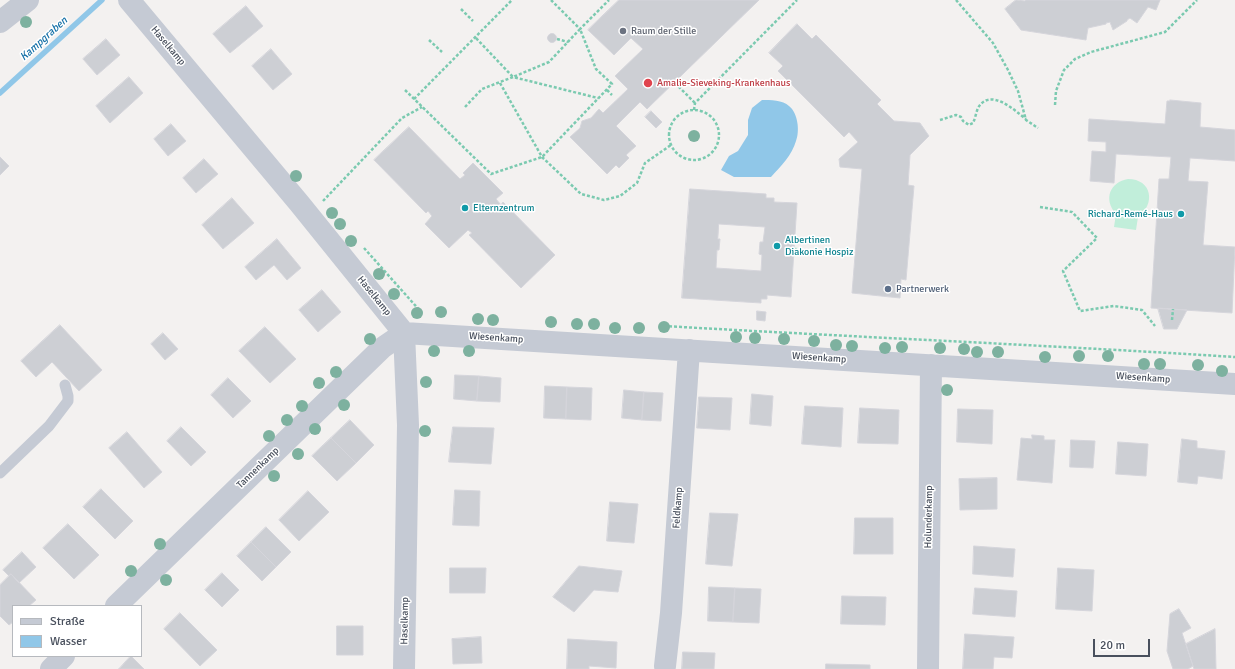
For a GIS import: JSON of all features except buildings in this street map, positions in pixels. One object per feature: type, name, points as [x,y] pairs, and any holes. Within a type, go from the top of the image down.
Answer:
[{"type":"street","points":[[0,22],[28,0]]},
{"type":"street","name":"Haselkamp","points":[[129,0],[299,203],[404,332],[408,425],[404,669]]},
{"type":"street","name":"Wiesenkamp","points":[[404,332],[1235,384]]},
{"type":"street","name":"Tannenkamp","points":[[117,605],[382,348],[404,332]]},
{"type":"street","name":"Feldkamp","points":[[665,666],[671,613],[689,350]]},
{"type":"street","name":"Holunderkamp","points":[[928,669],[931,365]]},
{"type":"street","points":[[51,669],[63,657]]},
{"type":"lane","points":[[0,473],[49,426],[68,401],[65,385]]},
{"type":"path","points":[[414,99],[512,0]]},
{"type":"path","points":[[487,177],[490,173],[491,174],[542,157],[612,84],[596,69],[580,29],[551,0]]},
{"type":"path","points":[[465,107],[482,89],[549,62],[609,0]]},
{"type":"path","points":[[694,110],[695,103],[797,0]]},
{"type":"path","points":[[956,0],[993,44],[1018,91],[1026,120]]},
{"type":"path","points":[[1055,105],[1056,91],[1064,70],[1075,59],[1091,52],[1165,32],[1197,0]]},
{"type":"path","points":[[461,9],[473,21]]},
{"type":"path","points":[[475,37],[513,77],[599,99]]},
{"type":"path","points":[[557,39],[568,42]]},
{"type":"path","points":[[429,40],[442,52]]},
{"type":"path","points":[[500,83],[542,157],[581,194],[604,200],[620,196],[637,182],[644,163],[671,145]]},
{"type":"path","points":[[675,83],[695,103]]},
{"type":"path","points":[[405,90],[490,173]]},
{"type":"path","points":[[607,90],[612,95]]},
{"type":"path","points":[[940,120],[956,115],[961,117],[969,125],[973,123],[977,110],[981,104],[989,100],[997,100],[1038,128]]},
{"type":"path","points":[[328,207],[322,201],[402,118],[422,107]]},
{"type":"path","points":[[694,110],[702,111],[715,121],[719,136],[717,144],[712,151],[706,156],[698,159],[690,159],[676,152],[671,145],[669,137],[673,121],[686,111],[694,110]]},
{"type":"path","points":[[1040,206],[1072,212],[1097,238],[1063,271],[1080,311],[1114,306],[1142,310],[1155,326]]},
{"type":"path","points":[[359,243],[423,314]]},
{"type":"path","points":[[794,249],[804,250]]},
{"type":"path","points":[[1172,320],[1174,309]]},
{"type":"path","points":[[658,326],[931,341],[1030,344],[1235,357]]},
{"type":"green space","points":[[1128,179],[1136,180],[1142,183],[1149,193],[1147,206],[1144,212],[1138,217],[1136,230],[1114,227],[1116,214],[1112,208],[1109,197],[1113,187]]},
{"type":"water","points":[[762,100],[780,101],[792,109],[798,127],[794,146],[786,160],[771,177],[734,177],[721,170],[729,156],[738,151],[748,135],[748,120],[752,108]]},
{"type":"waterway","name":"Kampgraben","points":[[0,93],[102,0]]},
{"type":"place","name":"Raum der Stille","points":[[623,31]]},
{"type":"place","name":"Amalie-Sieveking-Krankenhaus","points":[[648,83]]},
{"type":"place","name":"Elternzentrum","points":[[465,208]]},
{"type":"place","name":"Richard-Remé-Haus","points":[[1181,214]]},
{"type":"place","name":"Albertinen Diakonie Hospiz","points":[[777,246]]},
{"type":"place","name":"Partnerwerk","points":[[888,289]]}]
